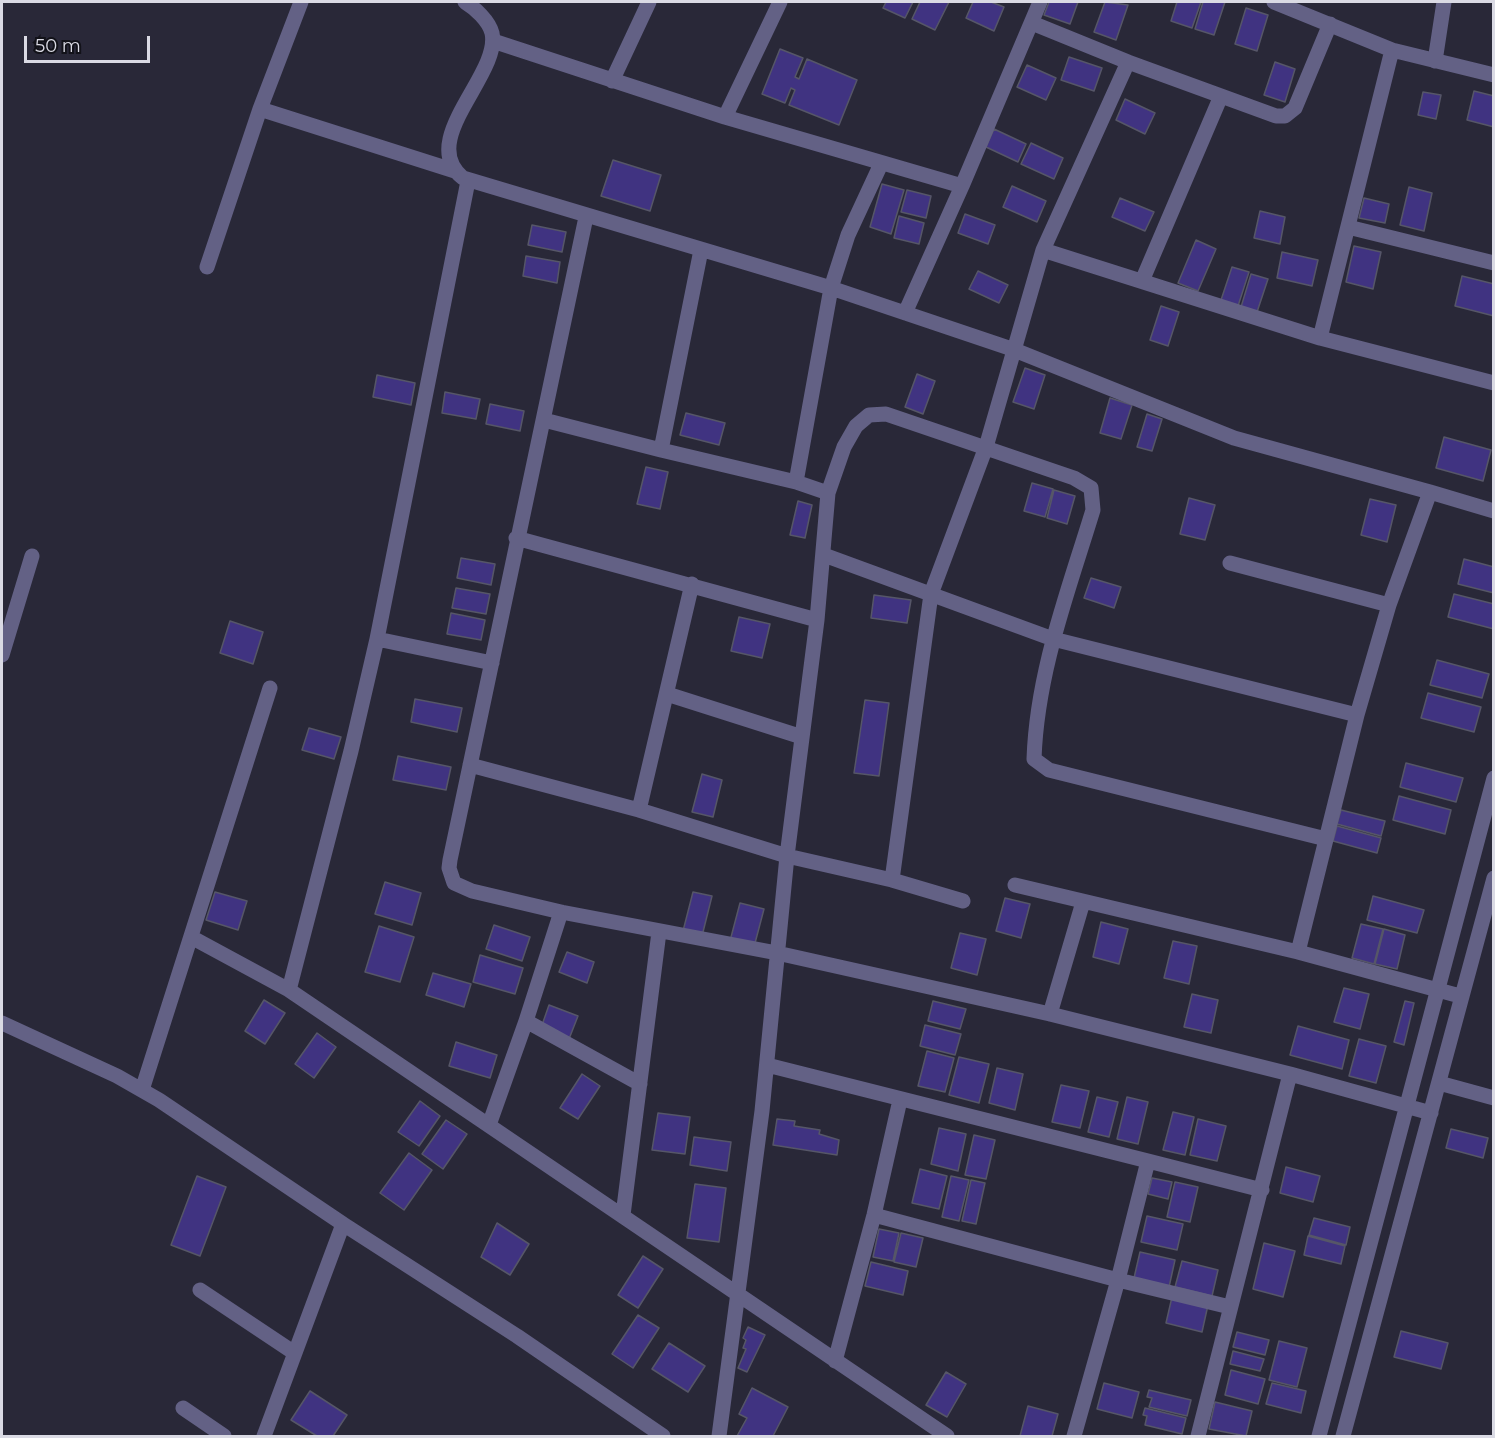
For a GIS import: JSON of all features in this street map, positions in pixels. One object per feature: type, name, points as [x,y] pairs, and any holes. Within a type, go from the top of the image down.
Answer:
[{"type":"street","points":[[207,267],[260,109],[301,2]]},
{"type":"street","points":[[455,171],[450,156],[452,134],[485,64],[493,41],[492,31],[488,24],[465,2]]},
{"type":"street","points":[[612,81],[650,2]]},
{"type":"street","points":[[725,117],[780,2]]},
{"type":"street","points":[[905,313],[1040,2]]},
{"type":"street","points":[[1274,2],[1392,50],[1494,75]]},
{"type":"street","points":[[1435,61],[1444,2]]},
{"type":"street","points":[[1032,23],[1128,62],[1276,116],[1288,115],[1295,108],[1330,24]]},
{"type":"street","points":[[493,41],[725,117],[962,186]]},
{"type":"street","points":[[1320,338],[1392,50]]},
{"type":"street","points":[[892,879],[931,594],[986,447],[1042,250],[1128,62]]},
{"type":"street","points":[[1142,281],[1221,96]]},
{"type":"street","points":[[260,109],[455,171],[468,181],[831,288],[1012,350],[1234,438],[1494,511]]},
{"type":"street","points":[[796,482],[831,288],[848,235],[881,164]]},
{"type":"street","points":[[289,990],[351,751],[377,639],[468,181]]},
{"type":"street","points":[[586,217],[544,420],[516,538],[450,860],[449,868],[454,883],[472,891],[561,912],[777,953],[1050,1014],[1290,1074],[1431,1113]]},
{"type":"street","points":[[1348,226],[1494,263]]},
{"type":"street","points":[[661,450],[701,250]]},
{"type":"street","points":[[1042,250],[1320,338],[1494,383]]},
{"type":"street","points":[[719,1437],[767,1065],[787,856],[824,555],[828,493],[848,437],[856,426],[869,415],[886,414],[1074,478],[1086,483],[1093,494],[1093,510],[1053,639],[1042,686],[1034,759],[1049,770],[1326,839]]},
{"type":"street","points":[[544,420],[796,482],[828,493]]},
{"type":"street","points":[[1298,952],[1357,715],[1389,605],[1430,492]]},
{"type":"street","points":[[516,538],[692,584],[817,620]]},
{"type":"street","points":[[824,555],[1053,639],[1357,715]]},
{"type":"street","points":[[2,655],[32,556]]},
{"type":"street","points":[[1230,563],[1389,605]]},
{"type":"street","points":[[639,810],[692,584]]},
{"type":"street","points":[[377,639],[492,663]]},
{"type":"street","points":[[142,1090],[270,688]]},
{"type":"street","points":[[667,694],[802,737]]},
{"type":"street","points":[[470,765],[639,810],[787,856],[892,879],[963,901]]},
{"type":"street","points":[[1319,1437],[1494,778]]},
{"type":"street","points":[[1343,1437],[1431,1113],[1460,996],[1494,878]]},
{"type":"street","points":[[1015,885],[1298,952],[1460,996]]},
{"type":"street","points":[[1050,1014],[1083,902]]},
{"type":"street","points":[[489,1125],[561,912]]},
{"type":"street","points":[[623,1215],[659,932]]},
{"type":"street","points":[[191,937],[289,990],[947,1437]]},
{"type":"street","points":[[526,1021],[640,1084]]},
{"type":"street","points":[[2,1023],[142,1090],[517,1336],[663,1437]]},
{"type":"street","points":[[767,1065],[1262,1190]]},
{"type":"street","points":[[1198,1437],[1290,1074]]},
{"type":"street","points":[[1438,1083],[1494,1098]]},
{"type":"street","points":[[835,1360],[874,1215],[900,1100]]},
{"type":"street","points":[[1074,1437],[1118,1280],[1148,1161]]},
{"type":"street","points":[[874,1215],[1118,1280],[1230,1307]]},
{"type":"street","points":[[264,1437],[293,1352],[343,1224]]},
{"type":"street","points":[[200,1290],[293,1352]]},
{"type":"street","points":[[183,1408],[224,1437]]},
{"type":"building","points":[[886,2],[913,2],[905,18],[883,8]]},
{"type":"building","points":[[920,2],[949,2],[935,30],[912,19]]},
{"type":"building","points":[[973,2],[991,2],[1004,7],[994,31],[966,18]]},
{"type":"building","points":[[1049,2],[1078,2],[1070,24],[1044,15]]},
{"type":"building","points":[[1105,2],[1128,5],[1116,40],[1094,32]]},
{"type":"building","points":[[1177,2],[1201,2],[1192,28],[1171,21]]},
{"type":"building","points":[[1203,2],[1225,2],[1214,35],[1195,29]]},
{"type":"building","points":[[1246,8],[1268,15],[1257,51],[1235,44]]},
{"type":"building","points":[[780,49],[803,58],[795,77],[799,79],[807,59],[857,80],[839,125],[789,105],[795,90],[791,88],[785,103],[762,94]]},
{"type":"building","points":[[1069,57],[1102,68],[1094,91],[1061,80]]},
{"type":"building","points":[[1275,62],[1295,69],[1285,102],[1264,95]]},
{"type":"building","points":[[1027,65],[1056,78],[1046,100],[1017,87]]},
{"type":"building","points":[[1474,91],[1494,96],[1494,127],[1467,120]]},
{"type":"building","points":[[1423,92],[1441,95],[1436,119],[1418,115]]},
{"type":"building","points":[[1125,99],[1155,113],[1145,134],[1116,120]]},
{"type":"building","points":[[994,129],[1026,144],[1018,162],[986,147]]},
{"type":"building","points":[[1031,143],[1063,158],[1054,179],[1021,164]]},
{"type":"building","points":[[613,160],[661,175],[650,211],[601,196]]},
{"type":"building","points":[[882,184],[904,190],[891,234],[870,227]]},
{"type":"building","points":[[1012,186],[1046,201],[1037,222],[1003,207]]},
{"type":"building","points":[[1409,187],[1432,193],[1424,231],[1400,225]]},
{"type":"building","points":[[907,190],[931,196],[926,218],[901,212]]},
{"type":"building","points":[[1120,198],[1154,212],[1145,231],[1112,217]]},
{"type":"building","points":[[1364,198],[1389,204],[1385,223],[1359,218]]},
{"type":"building","points":[[1260,211],[1285,217],[1280,244],[1254,238]]},
{"type":"building","points":[[965,214],[995,225],[988,244],[958,233]]},
{"type":"building","points":[[899,216],[924,223],[919,244],[894,238]]},
{"type":"building","points":[[532,225],[566,232],[562,252],[528,245]]},
{"type":"building","points":[[1196,240],[1216,249],[1198,291],[1178,283]]},
{"type":"building","points":[[1354,246],[1381,252],[1373,289],[1346,282]]},
{"type":"building","points":[[1282,252],[1318,260],[1312,286],[1277,278]]},
{"type":"building","points":[[526,256],[560,262],[557,283],[523,276]]},
{"type":"building","points":[[1232,267],[1249,272],[1238,306],[1221,300]]},
{"type":"building","points":[[978,271],[1008,285],[999,303],[969,289]]},
{"type":"building","points":[[1251,274],[1268,279],[1257,312],[1241,307]]},
{"type":"building","points":[[1462,276],[1494,284],[1494,316],[1455,306]]},
{"type":"building","points":[[1161,306],[1179,312],[1168,346],[1150,340]]},
{"type":"building","points":[[1025,368],[1045,375],[1034,409],[1013,402]]},
{"type":"building","points":[[917,374],[935,381],[923,414],[905,407]]},
{"type":"building","points":[[377,375],[415,383],[411,405],[373,397]]},
{"type":"building","points":[[445,392],[480,399],[476,419],[442,413]]},
{"type":"building","points":[[1110,398],[1132,405],[1121,439],[1100,433]]},
{"type":"building","points":[[490,404],[524,411],[520,431],[486,424]]},
{"type":"building","points":[[686,413],[725,423],[719,445],[680,435]]},
{"type":"building","points":[[1147,414],[1162,419],[1152,451],[1137,447]]},
{"type":"building","points":[[1444,437],[1491,450],[1483,481],[1436,468]]},
{"type":"building","points":[[646,467],[668,472],[660,509],[637,504]]},
{"type":"building","points":[[1032,483],[1053,489],[1045,517],[1024,511]]},
{"type":"building","points":[[1054,490],[1075,496],[1067,524],[1047,518]]},
{"type":"building","points":[[1189,498],[1215,505],[1205,540],[1180,534]]},
{"type":"building","points":[[1370,499],[1396,505],[1387,542],[1361,535]]},
{"type":"building","points":[[798,501],[812,505],[805,538],[790,535]]},
{"type":"building","points":[[461,558],[495,564],[491,585],[457,578]]},
{"type":"building","points":[[1464,559],[1494,567],[1494,593],[1458,584]]},
{"type":"building","points":[[1091,578],[1121,587],[1114,608],[1084,598]]},
{"type":"building","points":[[456,588],[490,594],[486,614],[452,608]]},
{"type":"building","points":[[1454,594],[1494,604],[1494,629],[1448,617]]},
{"type":"building","points":[[874,595],[911,600],[907,623],[871,618]]},
{"type":"building","points":[[451,613],[485,620],[481,640],[447,634]]},
{"type":"building","points":[[739,617],[770,624],[762,658],[731,651]]},
{"type":"building","points":[[230,621],[263,632],[253,664],[220,653]]},
{"type":"building","points":[[1437,660],[1489,674],[1482,698],[1430,685]]},
{"type":"building","points":[[1428,693],[1481,707],[1474,732],[1421,718]]},
{"type":"building","points":[[415,699],[462,708],[457,732],[411,722]]},
{"type":"building","points":[[865,700],[889,703],[879,776],[854,773]]},
{"type":"building","points":[[309,728],[341,737],[334,759],[302,750]]},
{"type":"building","points":[[398,756],[451,767],[446,790],[393,780]]},
{"type":"building","points":[[1406,763],[1463,778],[1456,802],[1400,787]]},
{"type":"building","points":[[702,774],[722,780],[713,817],[692,812]]},
{"type":"building","points":[[1399,796],[1451,810],[1445,834],[1393,820]]},
{"type":"building","points":[[1341,810],[1385,821],[1381,836],[1337,824]]},
{"type":"building","points":[[1337,826],[1381,838],[1377,853],[1333,841]]},
{"type":"building","points":[[385,882],[421,893],[412,925],[375,914]]},
{"type":"building","points":[[215,892],[247,901],[238,930],[206,920]]},
{"type":"building","points":[[693,892],[712,896],[702,936],[683,931]]},
{"type":"building","points":[[1373,896],[1424,910],[1417,933],[1367,920]]},
{"type":"building","points":[[1005,898],[1030,904],[1021,938],[996,931]]},
{"type":"building","points":[[740,903],[764,909],[754,947],[730,941]]},
{"type":"building","points":[[1101,922],[1128,929],[1119,964],[1093,957]]},
{"type":"building","points":[[1361,924],[1383,929],[1374,964],[1352,958]]},
{"type":"building","points":[[494,925],[530,937],[522,961],[486,949]]},
{"type":"building","points":[[379,926],[414,937],[400,982],[365,972]]},
{"type":"building","points":[[1384,929],[1405,935],[1397,969],[1375,964]]},
{"type":"building","points":[[960,933],[986,939],[977,975],[951,968]]},
{"type":"building","points":[[1173,941],[1197,946],[1189,984],[1164,978]]},
{"type":"building","points":[[567,952],[594,962],[587,983],[559,972]]},
{"type":"building","points":[[480,955],[523,968],[515,994],[473,982]]},
{"type":"building","points":[[433,973],[471,984],[464,1007],[426,995]]},
{"type":"building","points":[[1344,988],[1369,994],[1360,1029],[1334,1022]]},
{"type":"building","points":[[1192,994],[1218,1000],[1211,1033],[1184,1027]]},
{"type":"building","points":[[264,1000],[285,1013],[265,1044],[245,1031]]},
{"type":"building","points":[[933,1001],[966,1009],[960,1029],[928,1021]]},
{"type":"building","points":[[1405,1001],[1414,1003],[1404,1045],[1394,1042]]},
{"type":"building","points":[[549,1005],[578,1016],[569,1039],[541,1028]]},
{"type":"building","points":[[925,1025],[961,1034],[955,1055],[920,1046]]},
{"type":"building","points":[[1298,1026],[1349,1040],[1342,1069],[1290,1055]]},
{"type":"building","points":[[317,1033],[336,1047],[314,1078],[295,1064]]},
{"type":"building","points":[[1359,1039],[1386,1046],[1376,1083],[1349,1076]]},
{"type":"building","points":[[456,1042],[497,1055],[490,1078],[449,1066]]},
{"type":"building","points":[[927,1051],[954,1058],[945,1092],[918,1086]]},
{"type":"building","points":[[959,1057],[989,1064],[979,1103],[949,1095]]},
{"type":"building","points":[[997,1068],[1023,1074],[1015,1110],[989,1103]]},
{"type":"building","points":[[582,1074],[600,1086],[578,1119],[560,1108]]},
{"type":"building","points":[[1061,1085],[1089,1091],[1080,1128],[1052,1122]]},
{"type":"building","points":[[1097,1097],[1118,1102],[1109,1137],[1088,1132]]},
{"type":"building","points":[[1127,1097],[1148,1102],[1138,1144],[1117,1139]]},
{"type":"building","points":[[420,1101],[440,1116],[419,1146],[398,1132]]},
{"type":"building","points":[[1173,1112],[1194,1117],[1185,1155],[1163,1150]]},
{"type":"building","points":[[658,1113],[690,1117],[685,1154],[652,1150]]},
{"type":"building","points":[[777,1119],[795,1121],[794,1126],[820,1130],[819,1134],[839,1140],[837,1155],[773,1145]]},
{"type":"building","points":[[1198,1119],[1226,1126],[1217,1161],[1190,1155]]},
{"type":"building","points":[[446,1120],[467,1134],[443,1169],[422,1154]]},
{"type":"building","points":[[939,1128],[966,1134],[958,1171],[931,1164]]},
{"type":"building","points":[[1451,1129],[1488,1138],[1483,1158],[1446,1148]]},
{"type":"building","points":[[974,1135],[995,1140],[986,1179],[965,1175]]},
{"type":"building","points":[[694,1137],[731,1142],[727,1171],[690,1165]]},
{"type":"building","points":[[409,1153],[432,1170],[404,1210],[380,1193]]},
{"type":"building","points":[[1286,1167],[1320,1176],[1313,1202],[1280,1193]]},
{"type":"building","points":[[920,1169],[947,1176],[939,1209],[912,1203]]},
{"type":"building","points":[[197,1176],[226,1187],[200,1256],[171,1245]]},
{"type":"building","points":[[951,1176],[969,1180],[959,1221],[942,1217]]},
{"type":"building","points":[[1152,1178],[1172,1182],[1168,1199],[1148,1194]]},
{"type":"building","points":[[971,1180],[985,1183],[976,1224],[962,1221]]},
{"type":"building","points":[[1175,1182],[1198,1187],[1190,1222],[1167,1217]]},
{"type":"building","points":[[695,1184],[726,1188],[719,1242],[687,1238]]},
{"type":"building","points":[[1147,1216],[1183,1224],[1177,1250],[1141,1242]]},
{"type":"building","points":[[1314,1218],[1350,1227],[1346,1245],[1309,1235]]},
{"type":"building","points":[[497,1223],[529,1244],[510,1275],[481,1257]]},
{"type":"building","points":[[879,1229],[899,1233],[893,1261],[873,1257]]},
{"type":"building","points":[[901,1233],[923,1238],[916,1267],[894,1262]]},
{"type":"building","points":[[1308,1236],[1345,1246],[1341,1264],[1304,1255]]},
{"type":"building","points":[[1264,1243],[1295,1251],[1283,1297],[1253,1289]]},
{"type":"building","points":[[1140,1252],[1175,1260],[1169,1287],[1134,1278]]},
{"type":"building","points":[[643,1256],[663,1269],[638,1308],[618,1295]]},
{"type":"building","points":[[1182,1261],[1218,1270],[1212,1296],[1175,1287]]},
{"type":"building","points":[[871,1262],[908,1271],[903,1295],[865,1286]]},
{"type":"building","points":[[1172,1297],[1208,1305],[1202,1332],[1166,1323]]},
{"type":"building","points":[[638,1315],[659,1328],[633,1368],[612,1354]]},
{"type":"building","points":[[748,1327],[765,1335],[747,1372],[738,1368],[746,1349],[743,1348],[746,1340],[743,1338]]},
{"type":"building","points":[[1401,1331],[1448,1343],[1441,1369],[1394,1357]]},
{"type":"building","points":[[1237,1332],[1269,1340],[1265,1355],[1233,1347]]},
{"type":"building","points":[[1279,1341],[1307,1348],[1297,1387],[1269,1380]]},
{"type":"building","points":[[669,1343],[705,1366],[688,1392],[652,1369]]},
{"type":"building","points":[[1233,1351],[1264,1359],[1260,1371],[1230,1364]]},
{"type":"building","points":[[1231,1370],[1265,1379],[1258,1404],[1225,1395]]},
{"type":"building","points":[[946,1372],[966,1384],[947,1417],[926,1405]]},
{"type":"building","points":[[1104,1383],[1139,1392],[1132,1418],[1097,1409]]},
{"type":"building","points":[[1272,1383],[1306,1391],[1301,1413],[1266,1404]]},
{"type":"building","points":[[752,1388],[788,1407],[773,1436],[737,1436],[747,1418],[739,1414]]},
{"type":"building","points":[[1149,1390],[1191,1400],[1187,1416],[1149,1407],[1152,1398],[1147,1397]]},
{"type":"building","points":[[310,1391],[347,1415],[333,1436],[317,1436],[291,1420]]},
{"type":"building","points":[[1215,1402],[1252,1411],[1246,1436],[1209,1429]]},
{"type":"building","points":[[1028,1406],[1058,1414],[1052,1436],[1020,1436]]},
{"type":"building","points":[[1145,1408],[1186,1418],[1182,1434],[1145,1425],[1147,1416],[1143,1415]]}]
